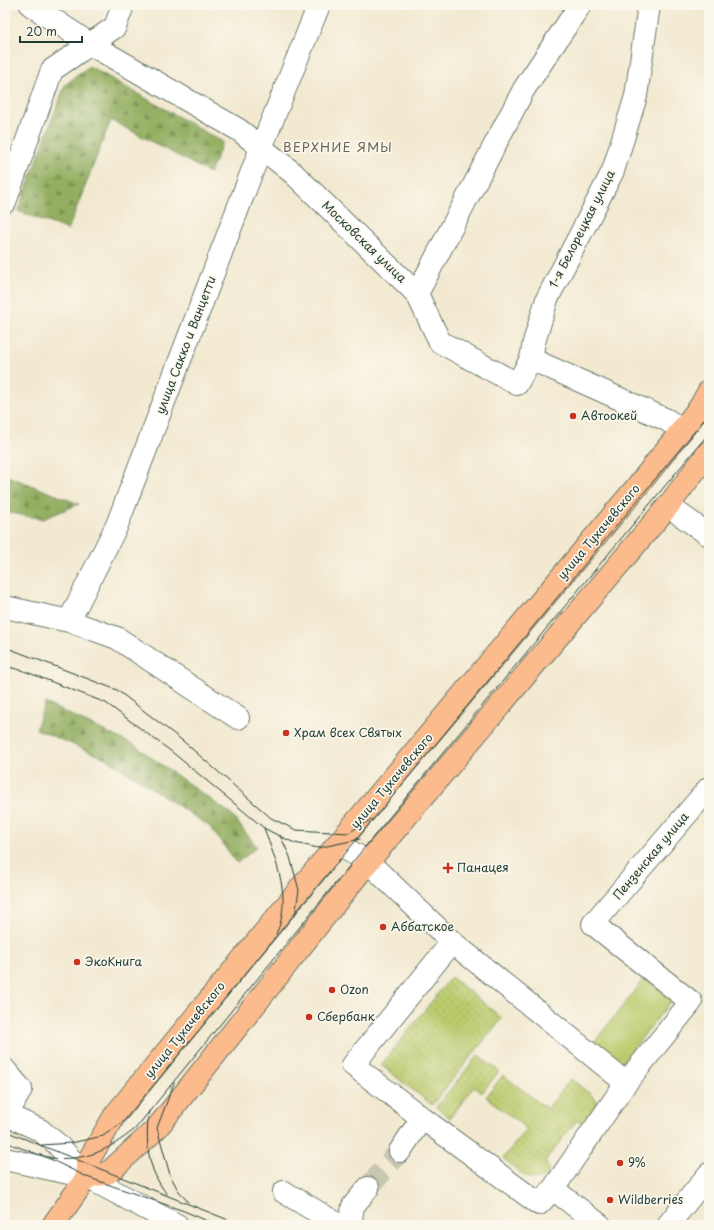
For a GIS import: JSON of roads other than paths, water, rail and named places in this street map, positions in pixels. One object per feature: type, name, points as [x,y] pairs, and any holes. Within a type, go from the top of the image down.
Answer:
[{"type":"main road","name":"улица Тухачевского","points":[[88,1177],[87,1163],[115,1115],[338,844],[640,483],[682,430],[709,391]]},
{"type":"main road","points":[[53,1225],[88,1177],[108,1173],[157,1128],[368,862],[668,506],[709,452]]},
{"type":"street","name":"Московская улица","points":[[31,5],[90,44],[239,130],[293,173],[417,294],[440,342],[517,384],[531,359]]},
{"type":"street","points":[[5,202],[52,70],[115,27],[123,5]]},
{"type":"street","name":"улица Сакко и Ванцетти","points":[[69,621],[117,525],[261,148],[319,5]]},
{"type":"street","points":[[417,294],[524,89],[580,5]]},
{"type":"street","name":"1-я Белорецкая улица","points":[[531,359],[534,342],[547,299],[613,171],[636,96],[649,5]]},
{"type":"street","points":[[531,359],[667,420],[682,430]]},
{"type":"street","points":[[668,506],[709,535]]},
{"type":"street","points":[[5,607],[69,621],[117,638],[238,718]]},
{"type":"street","name":"Пензенская улица","points":[[626,1083],[691,1002],[593,924],[709,788]]},
{"type":"street","points":[[338,844],[368,862],[452,942],[626,1083],[553,1189],[539,1204],[422,1118],[354,1064],[452,942]]},
{"type":"street","points":[[5,1070],[21,1089],[6,1114],[40,1130],[57,1144],[88,1177]]},
{"type":"street","points":[[400,1151],[422,1118]]},
{"type":"street","points":[[5,1159],[88,1177],[177,1225]]},
{"type":"street","points":[[668,1225],[709,1174]]},
{"type":"street","points":[[350,1225],[353,1206],[368,1188]]},
{"type":"street","points":[[553,1189],[600,1225]]},
{"type":"street","points":[[284,1192],[339,1225]]},
{"type":"tunnel","points":[[368,1188],[400,1151]]},
{"type":"tram line","points":[[42,1145],[71,1143],[103,1136],[123,1122],[709,414]]},
{"type":"tram line","points":[[48,1158],[74,1158],[95,1153],[115,1144],[135,1129],[378,831],[709,433]]},
{"type":"tram line","points":[[5,647],[117,690],[183,741],[271,818],[296,830],[348,833],[372,819]]},
{"type":"tram line","points":[[5,666],[24,671],[106,703],[172,752],[264,828],[281,837],[295,843],[318,848],[360,839]]},
{"type":"tram line","points":[[264,828],[278,867],[283,894],[281,921],[276,934]]},
{"type":"tram line","points":[[280,835],[290,857],[299,890],[295,916]]},
{"type":"tram line","points":[[174,1083],[157,1128],[170,1175],[178,1190],[188,1202]]},
{"type":"tram line","points":[[149,1111],[147,1133],[151,1165],[160,1185],[167,1194]]},
{"type":"tram line","points":[[5,1131],[241,1225]]},
{"type":"tram line","points":[[5,1142],[48,1158],[87,1177],[184,1211],[217,1225]]},
{"type":"place","name":"Автоокей","points":[[573,416]]},
{"type":"place","name":"Храм всех Святых","points":[[286,733]]},
{"type":"place","name":"Панацея","points":[[448,868]]},
{"type":"place","name":"Аббатское","points":[[383,927]]},
{"type":"place","name":"ЭкоКнига","points":[[77,962]]},
{"type":"place","name":"Ozon","points":[[332,990]]},
{"type":"place","name":"Сбербанк","points":[[309,1017]]},
{"type":"place","name":"9%","points":[[620,1163]]},
{"type":"place","name":"Wildberries","points":[[610,1200]]},
{"type":"district","name":"ВЕРХНИЕ ЯМЫ","points":[[338,147]]}]
